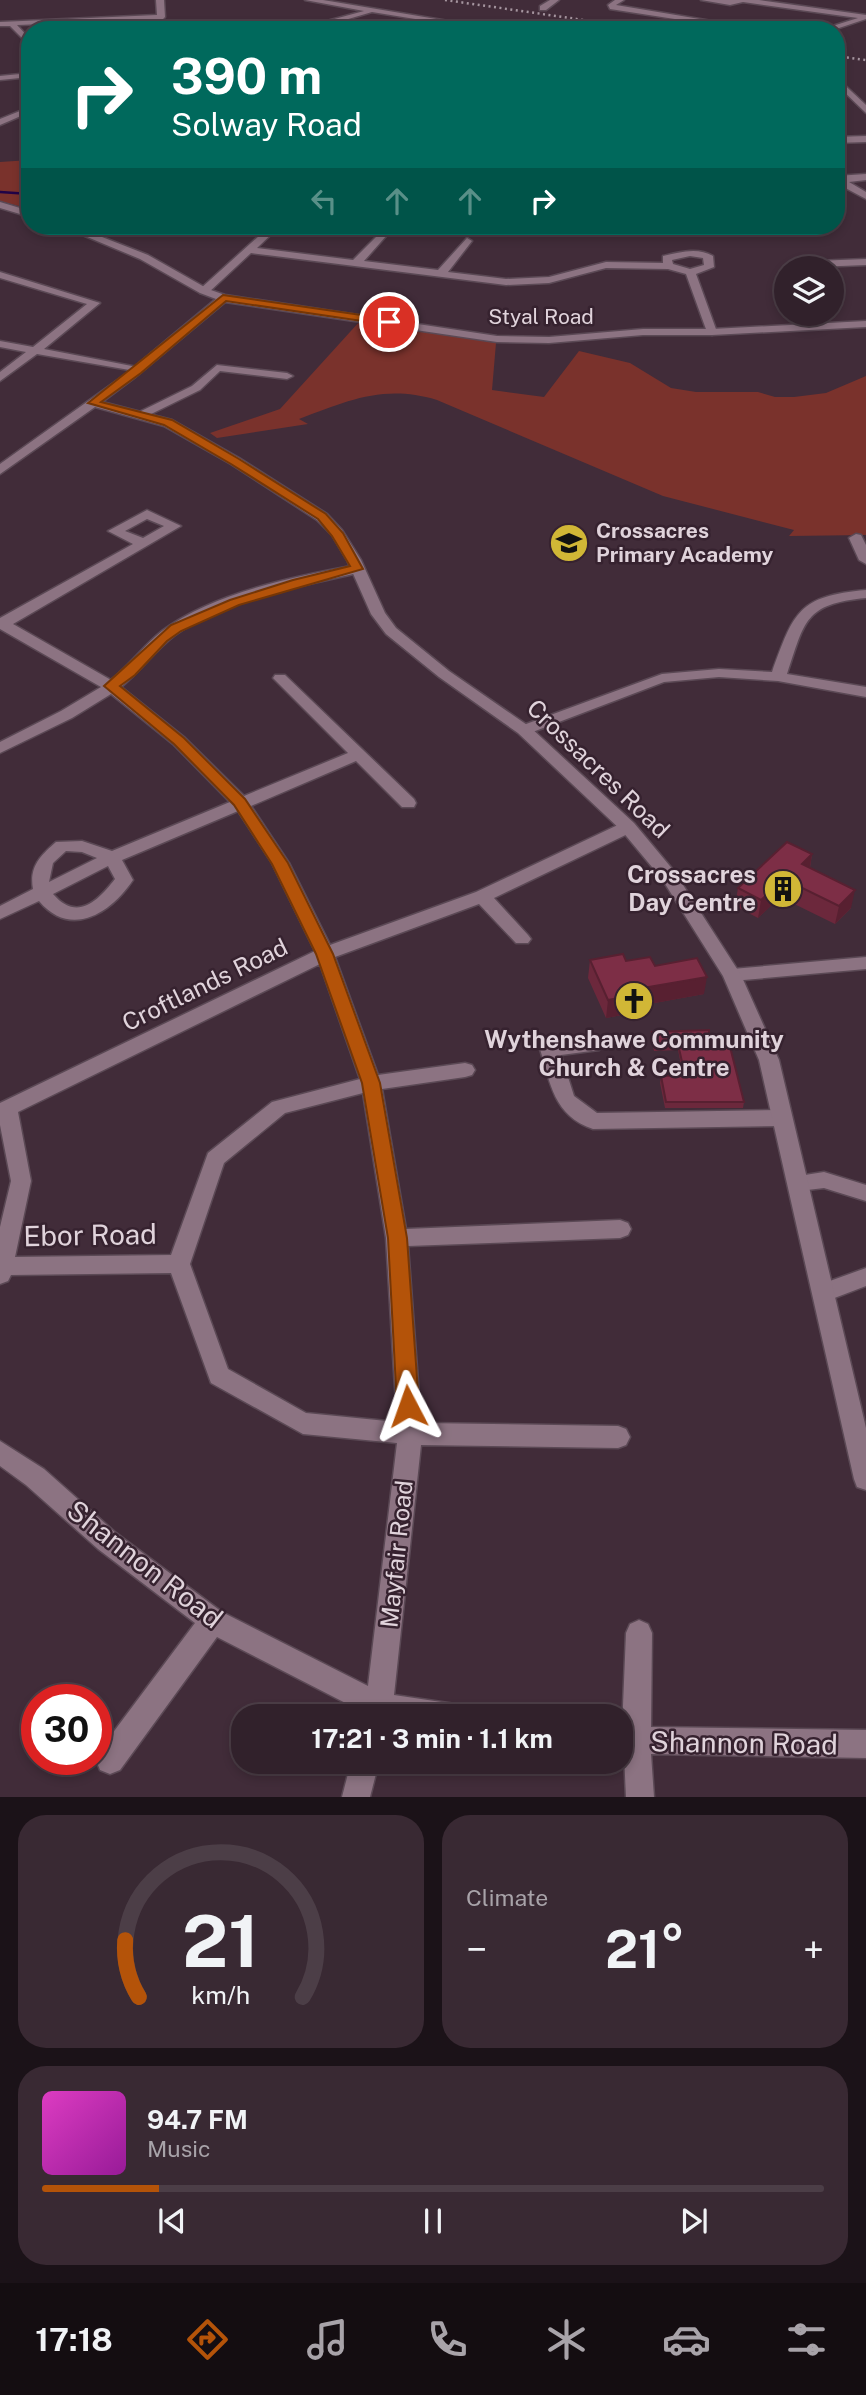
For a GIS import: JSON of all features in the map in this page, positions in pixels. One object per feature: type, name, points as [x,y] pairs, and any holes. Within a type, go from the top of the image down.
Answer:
[{"type":"street","points":[[160,0],[162,17]]},
{"type":"street","points":[[309,0],[446,21]]},
{"type":"street","points":[[543,8],[555,0]]},
{"type":"street","points":[[620,0],[612,5],[613,7],[704,21]]},
{"type":"street","points":[[705,0],[730,3],[743,0],[866,18]]},
{"type":"street","points":[[335,21],[373,10]]},
{"type":"street","points":[[76,21],[162,17]]},
{"type":"street","points":[[158,21],[162,17]]},
{"type":"street","points":[[845,24],[866,18]]},
{"type":"street","points":[[0,24],[21,24]]},
{"type":"street","points":[[12,24],[21,34]]},
{"type":"street","points":[[845,89],[866,110]]},
{"type":"street","points":[[0,122],[21,113]]},
{"type":"street","points":[[845,140],[866,139]]},
{"type":"street","points":[[845,179],[866,177]]},
{"type":"street","points":[[845,184],[866,196]]},
{"type":"street","points":[[0,205],[21,211]]},
{"type":"street","name":"Styal Road","points":[[89,235],[144,257],[204,291],[223,298],[497,339],[549,340],[643,332],[712,332],[866,324]]},
{"type":"street","points":[[204,291],[266,235]]},
{"type":"street","points":[[357,262],[383,235]]},
{"type":"street","points":[[440,275],[467,242]]},
{"type":"street","points":[[251,250],[506,282],[550,280],[606,265],[668,267],[690,272],[709,267],[708,256],[690,253],[667,258],[668,267]]},
{"type":"street","points":[[844,262],[866,261]]},
{"type":"street","points":[[690,272],[712,332]]},
{"type":"street","points":[[0,275],[95,303],[0,377]]},
{"type":"street","points":[[0,470],[137,370],[223,298]]},
{"type":"street","points":[[0,344],[137,370]]},
{"type":"street","points":[[270,373],[281,360]]},
{"type":"street","points":[[141,414],[185,394],[217,368],[287,376]]},
{"type":"street","name":"Crossacres Road","points":[[93,403],[168,423],[322,517],[337,533],[378,614],[391,631],[444,674],[524,730],[628,827],[668,876],[732,975],[765,1051],[799,1183],[866,1479]]},
{"type":"street","points":[[856,538],[866,560]]},
{"type":"street","points":[[1,623],[142,543]]},
{"type":"street","points":[[0,748],[59,718],[111,686],[131,672],[162,638],[201,616],[298,582],[357,569]]},
{"type":"street","points":[[778,677],[802,614],[814,603],[835,596],[866,594]]},
{"type":"street","name":"Mayfair Road","points":[[1,623],[111,686],[179,741],[240,802],[280,863],[325,954],[371,1083],[397,1238],[410,1434],[380,1704]]},
{"type":"street","points":[[524,730],[662,678],[719,673],[778,677],[866,692]]},
{"type":"street","points":[[280,678],[408,803]]},
{"type":"street","points":[[22,886],[111,858],[357,755]]},
{"type":"street","name":"Croftlands Road","points":[[4,1111],[325,954],[482,895],[628,827]]},
{"type":"street","points":[[0,913],[22,886],[30,861],[62,846],[82,846],[111,858],[121,868],[124,880],[118,891],[106,902],[69,914],[37,908],[22,886]]},
{"type":"street","points":[[482,895],[522,939]]},
{"type":"street","points":[[732,975],[866,963]]},
{"type":"street","points":[[592,1045],[550,1049],[565,1100],[593,1121],[782,1118]]},
{"type":"street","points":[[465,1070],[371,1083],[279,1108],[215,1159],[179,1264],[219,1376],[303,1423],[410,1434],[618,1437]]},
{"type":"street","points":[[1,1271],[21,1181],[4,1111]]},
{"type":"street","points":[[799,1183],[824,1180],[866,1193]]},
{"type":"street","points":[[397,1238],[620,1229]]},
{"type":"street","name":"Ebor Road","points":[[1,1271],[179,1264]]},
{"type":"street","points":[[824,1293],[866,1277]]},
{"type":"street","name":"Shannon Road","points":[[0,1452],[35,1477],[107,1541],[213,1621],[364,1704]]},
{"type":"street","points":[[112,1757],[213,1621]]},
{"type":"street","points":[[632,1704],[639,1633]]},
{"type":"street","name":"Shannon Road","points":[[633,1741],[866,1744]]},
{"type":"street","points":[[633,1761],[640,1797]]},
{"type":"street","points":[[356,1797],[362,1774]]},
{"type":"shaded area","points":[[21,161],[21,207],[0,201],[0,162]]},
{"type":"shaded area","points":[[360,321],[496,343],[492,390],[544,397],[579,351],[630,363],[671,388],[696,392],[758,392],[775,397],[794,397],[826,393],[866,376],[866,535],[789,536],[794,530],[663,496],[437,400],[418,395],[383,394],[350,401],[299,419],[308,424],[217,438],[210,433],[280,409]]},
{"type":"building","points":[[787,842],[812,854],[802,864],[855,890],[839,906],[784,879],[761,900],[738,888]]},
{"type":"building","points":[[623,954],[626,961],[650,957],[655,966],[697,958],[707,977],[637,989],[640,994],[608,1000],[590,960]]},
{"type":"building","points":[[709,1030],[709,1036],[727,1035],[744,1102],[666,1102],[661,1076],[685,1075],[678,1044],[655,1045],[652,1032]]},
{"type":"waterway","points":[[0,192],[21,193]]},
{"type":"railway","points":[[445,0],[591,21]]},
{"type":"railway","points":[[845,57],[866,60]]},
{"type":"place","name":"Crossacres Primary Academy","points":[[569,543]]},
{"type":"place","name":"Crossacres Day Centre","points":[[783,889]]},
{"type":"place","name":"Wythenshawe Community Church & Centre","points":[[634,1001]]},
{"type":"route","points":[[389,322],[223,298],[93,403],[168,423],[291,496],[322,517],[337,533],[357,569],[298,582],[201,616],[162,638],[131,672],[111,686],[179,741],[240,802],[280,863],[325,954],[371,1083],[397,1238],[408,1406]]}]
